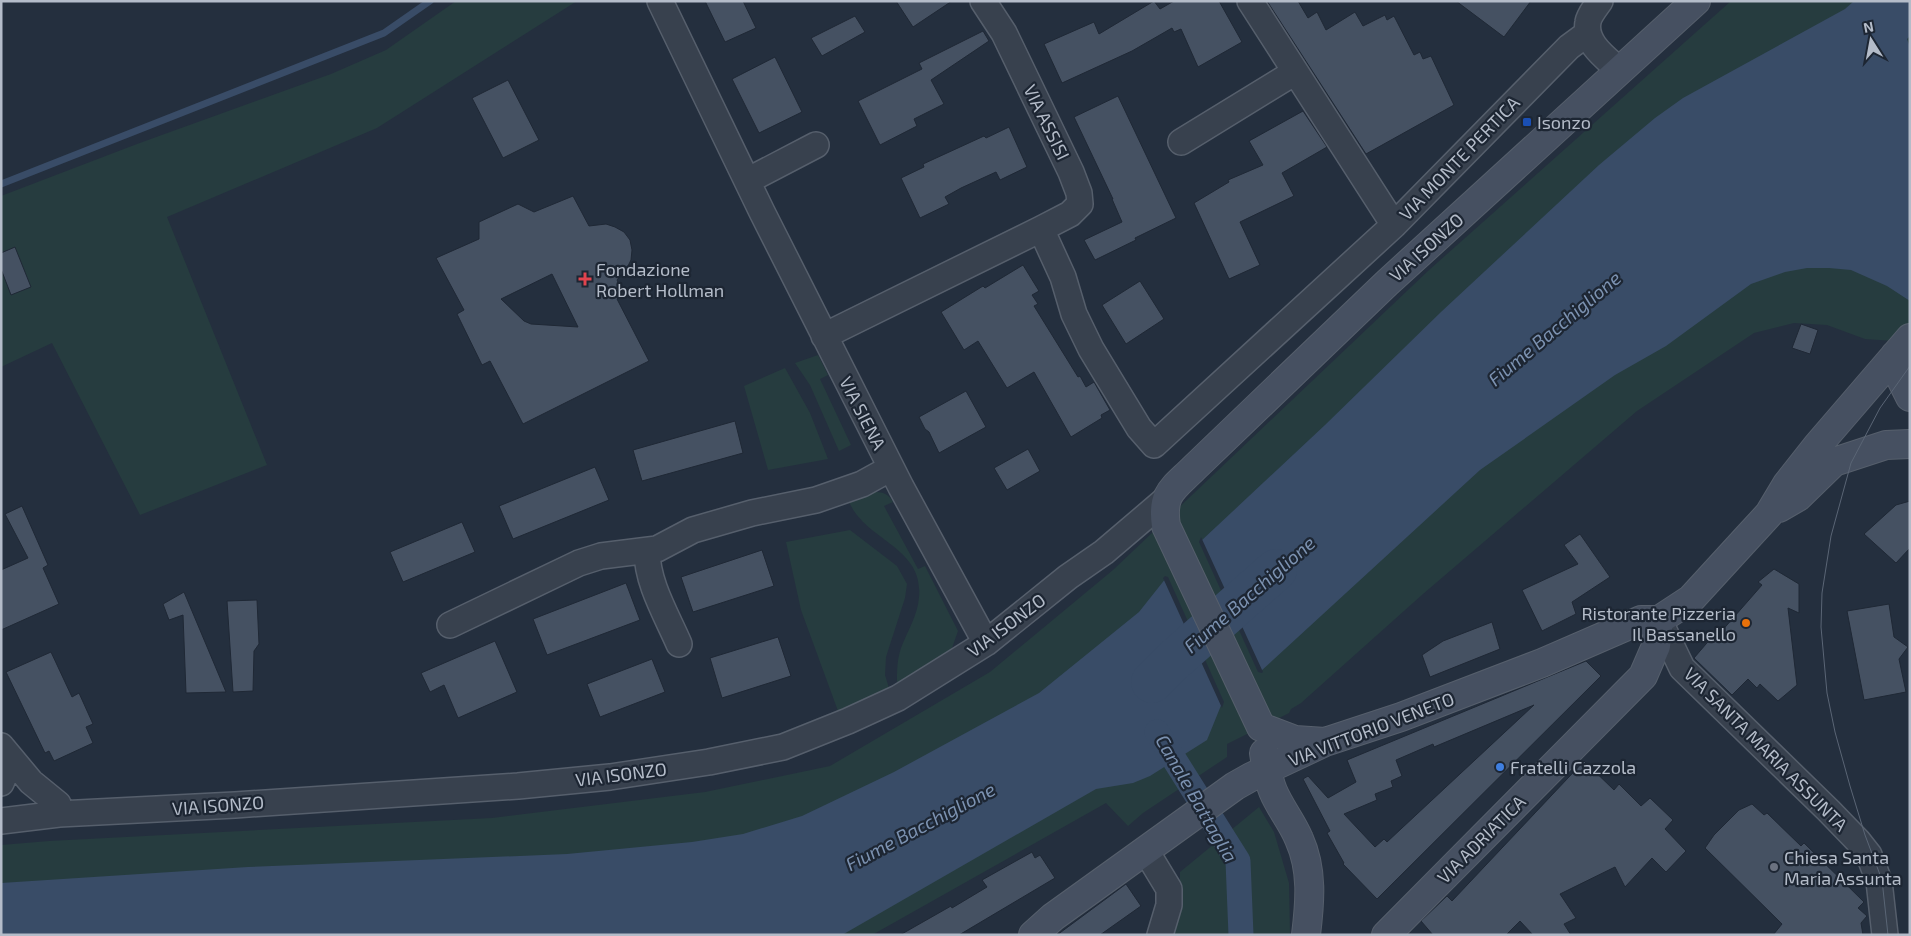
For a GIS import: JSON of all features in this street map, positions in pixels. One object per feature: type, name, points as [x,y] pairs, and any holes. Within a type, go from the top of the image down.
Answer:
[{"type":"main road","name":"VIA ISONZO","points":[[1167,517],[1171,491],[1194,468],[1387,282],[1696,1]]},
{"type":"main road","points":[[1903,346],[1901,379],[1910,397]]},
{"type":"main road","points":[[1658,620],[1691,599],[1769,514],[1787,484],[1817,446],[1903,346]]},
{"type":"main road","points":[[1769,514],[1798,497],[1834,462],[1886,445],[1910,444]]},
{"type":"main road","points":[[1167,517],[1258,721],[1273,791],[1299,839],[1304,854],[1310,887],[1306,935]]},
{"type":"main road","name":"VIA VITTORIO VENETO","points":[[1033,935],[1053,918],[1235,786],[1325,742],[1401,718],[1542,663],[1640,620],[1658,620]]},
{"type":"main road","name":"VIA ADRIATICA","points":[[1386,935],[1643,676],[1656,646],[1658,620]]},
{"type":"main road","points":[[1258,721],[1295,740],[1325,742]]},
{"type":"street","name":"VIA SIENA","points":[[660,1],[747,181],[891,468],[986,643]]},
{"type":"street","name":"VIA ASSISI","points":[[824,336],[1041,229],[1070,214],[1080,204],[1080,193],[1004,33],[983,1]]},
{"type":"street","name":"VIA MONTE PERTICA","points":[[1250,1],[1394,225],[1569,47],[1588,33]]},
{"type":"street","points":[[1600,1],[1588,22],[1588,33],[1598,51],[1619,70]]},
{"type":"street","points":[[1181,142],[1295,72]]},
{"type":"street","points":[[747,181],[816,145]]},
{"type":"street","points":[[1041,229],[1063,277],[1074,314],[1091,349],[1139,428],[1154,445],[1394,225]]},
{"type":"street","points":[[450,625],[578,563],[601,556],[657,549],[693,530],[752,513],[816,500],[862,484],[891,468]]},
{"type":"street","name":"VIA ISONZO","points":[[1,821],[59,814],[235,805],[518,786],[610,777],[709,762],[783,747],[848,721],[898,698],[986,643],[1068,577],[1104,552],[1167,517]]},
{"type":"street","points":[[647,551],[647,566],[654,587],[679,644]]},
{"type":"street","name":"VIA SANTA MARIA ASSUNTA","points":[[1658,620],[1682,668],[1858,841],[1868,855],[1879,881],[1885,935]]},
{"type":"street","points":[[2,747],[31,782],[58,804],[59,814]]},
{"type":"street","points":[[1,783],[4,776],[2,747]]},
{"type":"street","points":[[1154,845],[1168,889],[1169,905],[1160,935]]},
{"type":"green space","points":[[456,1],[577,1],[377,128],[167,217],[267,465],[140,515],[52,343],[1,367],[1,196],[137,144],[331,74],[386,50]]},
{"type":"green space","points":[[1731,1],[1910,1],[1910,342],[1865,339],[1827,325],[1794,323],[1754,333],[1637,411],[1423,594],[1301,703],[1291,709],[1289,713],[1227,744],[1227,757],[1143,813],[1128,826],[1106,803],[872,935],[1,935],[1,845],[492,818],[705,792],[830,766],[990,672],[1113,570],[1428,271]]},
{"type":"green space","points":[[818,355],[828,375],[820,379],[851,445],[839,451],[810,385],[795,363]]},
{"type":"green space","points":[[785,368],[810,413],[828,459],[768,470],[744,386]]},
{"type":"green space","points":[[872,492],[885,494],[893,502],[884,506],[918,569],[925,566],[958,631],[952,648],[938,659],[897,683],[900,652],[918,604],[918,580],[913,567],[904,555],[868,526],[857,515],[849,502]]},
{"type":"green space","points":[[850,530],[897,566],[907,584],[905,598],[886,657],[885,675],[889,688],[838,711],[801,610],[786,542]]},
{"type":"green space","points":[[1259,807],[1274,832],[1289,883],[1290,935],[1173,935],[1180,913],[1180,872]]},
{"type":"water","points":[[1854,1],[1910,1],[1910,36],[1907,39],[1910,47],[1910,301],[1887,286],[1851,270],[1807,268],[1785,272],[1751,284],[1666,346],[1615,375],[1480,470],[1261,671],[1201,541],[1325,425],[1441,312],[1599,165],[1655,118],[1683,98],[1845,9]]},
{"type":"water","points":[[1166,578],[1222,703],[1207,740],[1150,776],[1133,783],[1096,789],[842,935],[1,935],[1,883],[248,867],[567,854],[692,842],[743,834],[802,816],[894,772],[1039,693],[1139,612]]},
{"type":"pier","points":[[1201,537],[1262,673],[1258,672],[1199,542]]},
{"type":"pier","points":[[1165,576],[1168,577],[1224,702],[1222,708],[1163,578]]},
{"type":"building","points":[[705,1],[743,1],[756,28],[725,42]]},
{"type":"building","points":[[896,1],[952,1],[913,27]]},
{"type":"building","points":[[1154,1],[1160,9],[1174,1],[1219,1],[1242,42],[1198,67],[1181,29],[1174,32],[1172,28],[1132,51],[1062,83],[1044,44],[1094,22],[1099,34]]},
{"type":"building","points":[[1267,1],[1298,1],[1308,18],[1317,12],[1326,30],[1355,12],[1363,26],[1385,15],[1387,20],[1394,16],[1414,55],[1420,52],[1423,59],[1431,56],[1454,105],[1366,154]]},
{"type":"building","points":[[1456,1],[1531,1],[1504,37]]},
{"type":"building","points":[[855,16],[865,32],[822,56],[811,38]]},
{"type":"building","points":[[983,31],[989,41],[931,80],[944,104],[914,119],[917,126],[880,145],[858,101],[922,69],[919,63]]},
{"type":"building","points":[[775,57],[802,112],[759,133],[732,79]]},
{"type":"building","points":[[508,80],[539,140],[503,158],[472,98]]},
{"type":"building","points":[[1118,96],[1176,218],[1095,260],[1084,240],[1122,222],[1074,117]]},
{"type":"building","points":[[1303,111],[1327,147],[1282,173],[1294,196],[1240,222],[1260,265],[1229,279],[1194,203],[1229,182],[1228,180],[1263,165],[1249,141]]},
{"type":"building","points":[[1009,127],[1027,167],[1000,180],[996,172],[961,188],[945,197],[949,204],[920,218],[901,178],[924,167],[923,164],[984,136],[986,138]]},
{"type":"building","points":[[573,196],[589,226],[606,224],[624,232],[630,240],[631,260],[617,280],[624,295],[617,299],[649,361],[523,424],[490,361],[482,365],[457,314],[464,310],[436,258],[479,239],[479,222],[518,204],[534,212]],"holes":[[[552,274],[578,327],[531,324],[524,321],[501,299]]]},
{"type":"building","points":[[15,247],[31,287],[11,295],[1,269],[1,253]]},
{"type":"building","points":[[1023,265],[1039,291],[1032,295],[1038,304],[1034,306],[1078,377],[1080,376],[1086,387],[1094,382],[1110,410],[1101,415],[1102,418],[1071,437],[1034,372],[1007,388],[978,341],[964,350],[941,312],[983,286],[985,288]]},
{"type":"building","points":[[1140,281],[1164,319],[1126,344],[1102,305]]},
{"type":"building","points":[[1801,324],[1818,330],[1810,354],[1792,348]]},
{"type":"building","points":[[966,391],[986,427],[939,453],[919,417]]},
{"type":"building","points":[[735,421],[743,453],[642,481],[633,450]]},
{"type":"building","points":[[1028,449],[1040,471],[1007,490],[994,468]]},
{"type":"building","points":[[595,467],[609,500],[513,539],[499,506]]},
{"type":"building","points":[[1910,501],[1910,548],[1896,563],[1864,534],[1896,505]]},
{"type":"building","points":[[22,506],[48,565],[43,568],[59,604],[1,630],[1,570],[28,558],[5,514]]},
{"type":"building","points":[[462,522],[475,552],[403,582],[390,552]]},
{"type":"building","points":[[1580,534],[1610,577],[1572,602],[1576,614],[1542,631],[1522,590],[1578,564],[1564,545]]},
{"type":"building","points":[[762,550],[774,586],[693,612],[681,577]]},
{"type":"building","points":[[1774,569],[1799,584],[1799,613],[1788,608],[1797,685],[1778,701],[1760,684],[1757,688],[1748,679],[1732,695],[1694,658],[1718,630],[1720,633],[1762,585],[1758,582]]},
{"type":"building","points":[[626,583],[640,620],[547,655],[533,619]]},
{"type":"building","points":[[184,592],[226,692],[186,693],[183,615],[169,620],[163,604]]},
{"type":"building","points":[[257,600],[259,644],[254,651],[253,691],[233,692],[227,601]]},
{"type":"building","points":[[1889,604],[1894,637],[1908,647],[1899,659],[1906,692],[1864,700],[1847,611]]},
{"type":"building","points":[[1492,622],[1500,649],[1430,677],[1422,655],[1443,641]]},
{"type":"building","points":[[778,637],[791,676],[722,698],[710,658]]},
{"type":"building","points":[[495,641],[517,692],[458,718],[444,685],[430,692],[421,673]]},
{"type":"building","points":[[51,652],[72,697],[79,693],[93,724],[86,727],[93,743],[54,761],[49,751],[45,753],[6,672]]},
{"type":"building","points":[[652,659],[665,692],[600,717],[587,684]]},
{"type":"building","points":[[1586,661],[1601,676],[1377,899],[1343,864],[1327,833],[1330,831],[1303,779],[1308,776],[1328,798],[1356,782],[1347,760]],"holes":[[[1534,705],[1387,842],[1384,839],[1375,847],[1344,814],[1377,800],[1375,794],[1393,787],[1391,781],[1402,776],[1396,760],[1433,744],[1434,747]]]},
{"type":"building","points":[[1584,761],[1614,790],[1619,784],[1641,806],[1650,798],[1673,820],[1665,829],[1686,851],[1666,872],[1652,858],[1625,887],[1615,867],[1560,894],[1576,918],[1564,924],[1571,935],[1533,935],[1520,921],[1506,935],[1433,935],[1421,921],[1447,896],[1452,901]]},
{"type":"building","name":"Chiesa Santa Maria Assunta","points":[[1752,804],[1764,815],[1767,813],[1801,846],[1804,843],[1864,902],[1858,908],[1867,916],[1861,923],[1863,935],[1773,935],[1782,924],[1705,848],[1714,835],[1739,810]]},
{"type":"building","points":[[1032,852],[1035,858],[1040,855],[1055,878],[959,935],[900,935],[987,887],[982,880]]},
{"type":"building","points":[[1126,884],[1141,906],[1100,935],[1057,935]]},
{"type":"waterway","points":[[1,184],[384,33],[430,1]]},
{"type":"waterway","name":"Fiume Bacchiglione","points":[[1152,682],[1173,661],[1276,570]]},
{"type":"waterway","name":"Canale Battaglia","points":[[1157,732],[1238,861],[1241,935]]},
{"type":"tram line","points":[[1888,935],[1882,880],[1865,835],[1850,786],[1835,732],[1827,693],[1821,627],[1822,593],[1831,536],[1851,463],[1880,408],[1910,366]]},
{"type":"place","name":"Isonzo","points":[[1527,122]]},
{"type":"place","name":"Fondazione Robert Hollman","points":[[585,279]]},
{"type":"place","name":"Ristorante Pizzeria Il Bassanello","points":[[1746,623]]},
{"type":"place","name":"Fratelli Cazzola","points":[[1500,767]]},
{"type":"place","name":"Chiesa Santa Maria Assunta","points":[[1774,867]]}]
